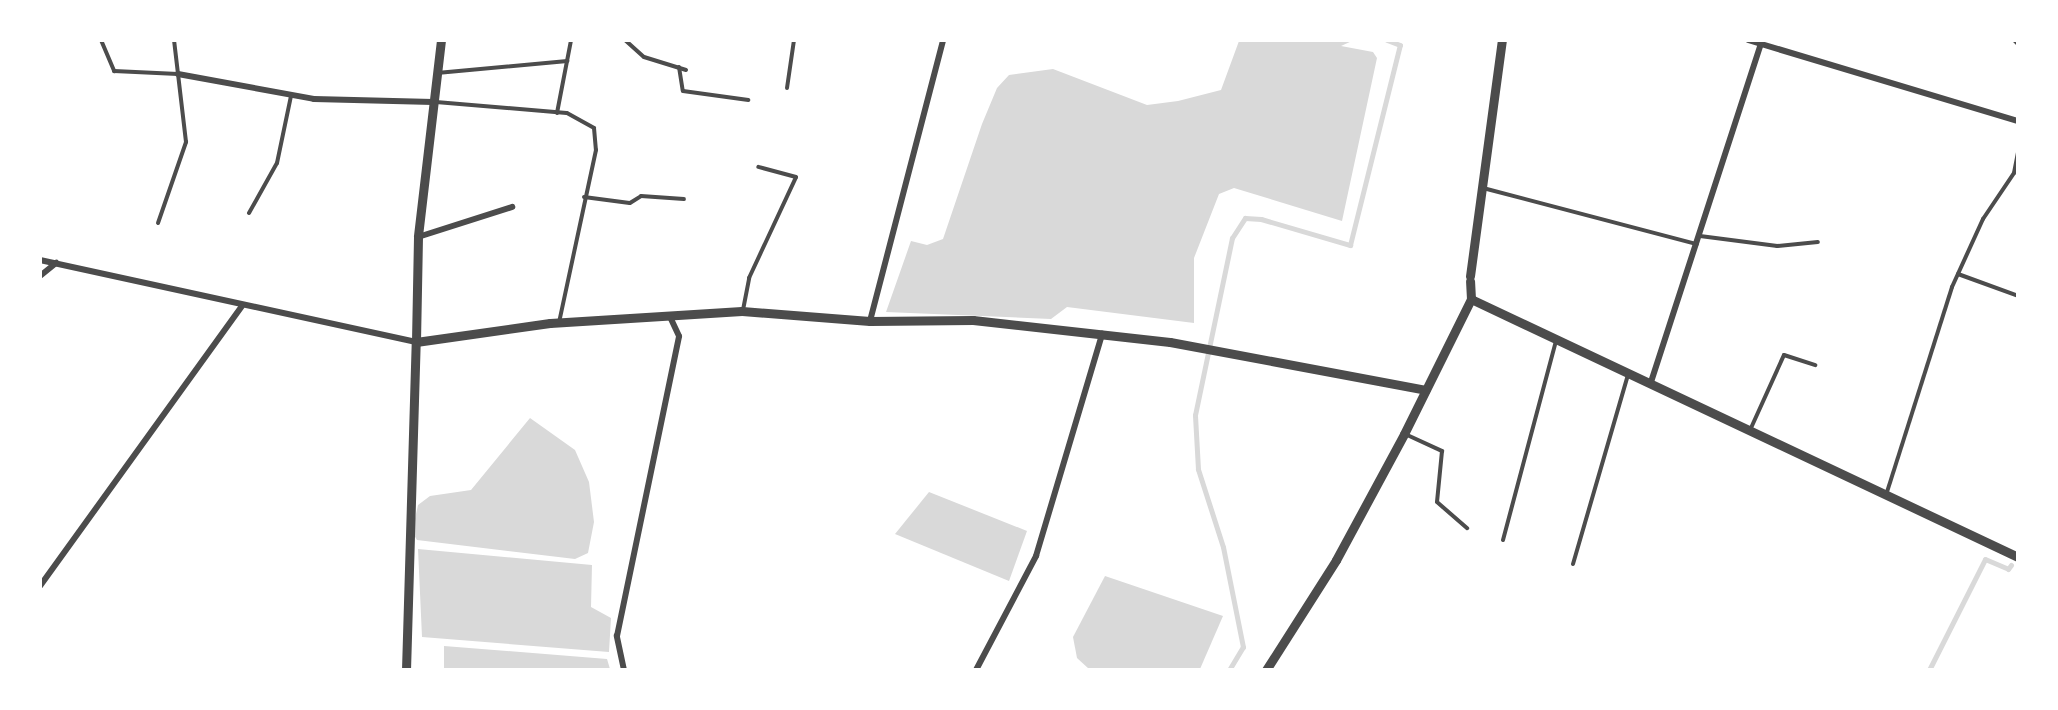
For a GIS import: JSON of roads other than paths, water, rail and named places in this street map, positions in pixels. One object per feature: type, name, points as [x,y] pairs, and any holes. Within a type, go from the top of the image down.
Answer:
[{"type":"street","points":[[406,669],[418,237],[441,40]]},
{"type":"street","points":[[870,321],[943,40]]},
{"type":"street","points":[[1266,669],[1336,560],[1404,434],[1471,299],[1470,278],[1502,40]]},
{"type":"street","points":[[1748,40],[2018,121]]},
{"type":"street","points":[[1651,382],[1761,43]]},
{"type":"street","points":[[178,74],[291,96],[433,102]]},
{"type":"street","points":[[418,237],[512,207]]},
{"type":"street","points":[[40,260],[242,306],[416,342],[559,323],[742,311],[870,321],[974,320],[1195,347],[1426,390]]},
{"type":"street","points":[[40,276],[56,263]]},
{"type":"street","points":[[1471,299],[1887,492],[2018,557]]},
{"type":"street","points":[[40,586],[242,306]]},
{"type":"street","points":[[624,669],[617,636],[679,336],[669,315]]},
{"type":"street","points":[[976,669],[1036,556],[1102,334]]},
{"type":"lane","points":[[101,40],[114,70],[178,74]]},
{"type":"lane","points":[[158,223],[186,142],[174,40]]},
{"type":"lane","points":[[557,113],[571,40]]},
{"type":"lane","points":[[625,40],[644,57],[686,69]]},
{"type":"lane","points":[[787,88],[794,40]]},
{"type":"lane","points":[[2013,40],[2018,44]]},
{"type":"lane","points":[[437,73],[567,61]]},
{"type":"lane","points":[[679,67],[683,91],[748,100]]},
{"type":"lane","points":[[249,213],[277,163],[291,96]]},
{"type":"lane","points":[[433,102],[557,113],[587,121],[598,138],[559,323]]},
{"type":"lane","points":[[1887,492],[1958,274],[1983,219],[2014,173],[2018,152]]},
{"type":"lane","points":[[742,311],[749,278],[796,177],[758,167]]},
{"type":"lane","points":[[1481,188],[1697,245]]},
{"type":"lane","points":[[584,197],[630,203],[641,196],[684,199]]},
{"type":"lane","points":[[1700,236],[1777,246],[1818,242]]},
{"type":"lane","points":[[1958,274],[2018,296]]},
{"type":"lane","points":[[1503,540],[1557,338]]},
{"type":"lane","points":[[1751,428],[1784,355],[1815,365]]},
{"type":"lane","points":[[1573,564],[1607,431],[1629,372]]},
{"type":"lane","points":[[1404,434],[1442,451],[1437,502],[1467,528]]},
{"type":"waterway","points":[[1229,670],[1243,647],[1223,547],[1198,469],[1195,415],[1232,238],[1245,218],[1261,219],[1350,245],[1400,45],[1387,40]]},
{"type":"waterway","points":[[1929,670],[1985,559],[2008,569],[2011,565]]}]
